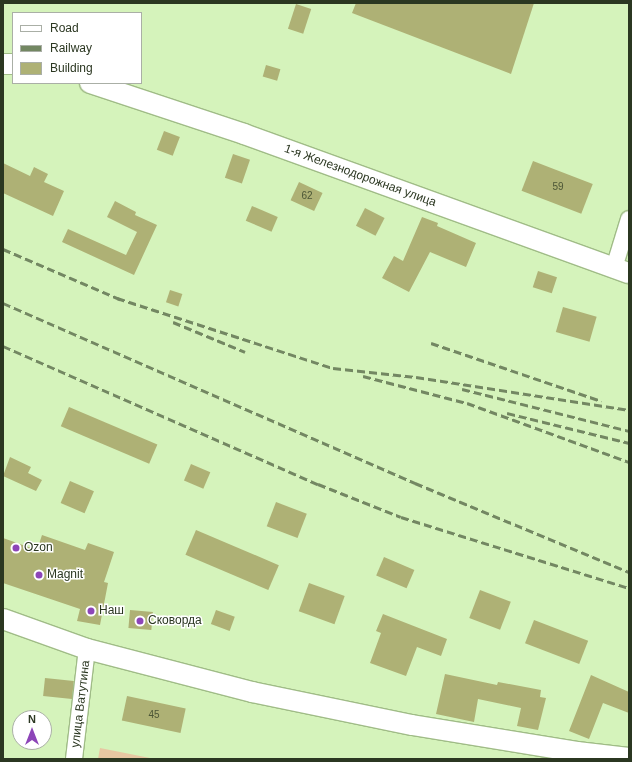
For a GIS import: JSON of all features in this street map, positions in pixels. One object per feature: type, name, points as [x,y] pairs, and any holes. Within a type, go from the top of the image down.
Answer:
[{"type":"main road","name":"1-я Железнодорожная улица","points":[[93,84],[244,134],[622,271]]},
{"type":"main road","points":[[3,619],[87,649],[252,692],[412,725],[577,752],[629,758]]},
{"type":"street","points":[[622,271],[629,219]]},
{"type":"street","name":"улица Ватутина","points":[[74,759],[87,649]]},
{"type":"shaded area","points":[[100,748],[155,759],[98,759]]},
{"type":"building","points":[[356,3],[534,3],[511,74],[352,13]]},
{"type":"building","points":[[296,4],[311,9],[303,34],[288,29]]},
{"type":"building","points":[[266,65],[280,69],[277,81],[263,77]]},
{"type":"building","points":[[164,131],[180,137],[173,156],[157,150]]},
{"type":"building","points":[[233,154],[250,160],[242,183],[225,178]]},
{"type":"building","points":[[533,161],[593,184],[581,214],[522,191]]},
{"type":"building","points":[[3,163],[30,176],[34,167],[48,174],[44,182],[64,191],[53,216],[3,193]]},
{"type":"building","points":[[299,182],[323,193],[314,211],[291,200]]},
{"type":"building","points":[[115,201],[136,212],[135,215],[157,225],[134,275],[62,242],[68,229],[126,255],[137,232],[107,217]]},
{"type":"building","points":[[252,206],[278,217],[272,232],[246,221]]},
{"type":"building","points":[[365,208],[385,218],[376,236],[356,226]]},
{"type":"building","points":[[422,217],[438,223],[437,226],[476,243],[466,267],[430,252],[409,292],[382,278],[394,256],[403,261]]},
{"type":"building","points":[[538,271],[557,277],[552,293],[533,287]]},
{"type":"building","points":[[170,290],[182,294],[178,306],[166,302]]},
{"type":"building","points":[[563,307],[597,317],[589,342],[556,332]]},
{"type":"building","points":[[69,407],[157,445],[149,464],[61,426]]},
{"type":"building","points":[[10,457],[31,467],[28,473],[42,480],[36,491],[3,476]]},
{"type":"building","points":[[191,464],[210,472],[203,489],[184,481]]},
{"type":"building","points":[[70,481],[94,491],[85,513],[61,503]]},
{"type":"building","points":[[276,502],[307,514],[297,538],[267,526]]},
{"type":"building","points":[[196,530],[279,565],[268,590],[185,555]]},
{"type":"building","points":[[42,535],[85,550],[88,543],[114,552],[104,582],[108,583],[100,625],[77,621],[80,609],[3,583],[3,538],[37,550]]},
{"type":"building","points":[[384,557],[414,570],[407,588],[376,575]]},
{"type":"building","points":[[309,583],[345,596],[334,624],[299,611]]},
{"type":"building","points":[[480,590],[511,602],[500,630],[469,618]]},
{"type":"building","points":[[130,610],[153,612],[151,630],[128,628]]},
{"type":"building","points":[[216,610],[235,617],[230,631],[211,624]]},
{"type":"building","points":[[383,614],[447,639],[441,656],[417,647],[406,676],[370,663],[381,633],[376,631]]},
{"type":"building","points":[[534,620],[588,641],[579,664],[525,643]]},
{"type":"building","points":[[445,674],[497,685],[498,682],[541,690],[540,697],[546,698],[538,730],[517,726],[521,708],[478,699],[474,722],[436,714]]},
{"type":"building","points":[[591,675],[629,692],[629,713],[603,703],[589,739],[569,731]]},
{"type":"building","points":[[45,678],[74,681],[72,699],[43,696]]},
{"type":"building","points":[[127,696],[186,708],[180,733],[122,720]]},
{"type":"railway","points":[[3,249],[122,300]]},
{"type":"railway","points":[[117,298],[333,368],[416,377],[629,410]]},
{"type":"railway","points":[[3,303],[415,483],[629,572]]},
{"type":"railway","points":[[173,322],[245,352]]},
{"type":"railway","points":[[431,343],[601,401]]},
{"type":"railway","points":[[3,346],[318,484],[401,517],[629,588]]},
{"type":"railway","points":[[363,376],[467,403],[629,462]]},
{"type":"railway","points":[[462,389],[629,431]]},
{"type":"railway","points":[[507,413],[629,443]]},
{"type":"place","name":"Ozon","points":[[16,548]]},
{"type":"place","name":"Magnit","points":[[39,575]]},
{"type":"place","name":"Наш","points":[[91,611]]},
{"type":"place","name":"Сковорда","points":[[140,621]]}]
